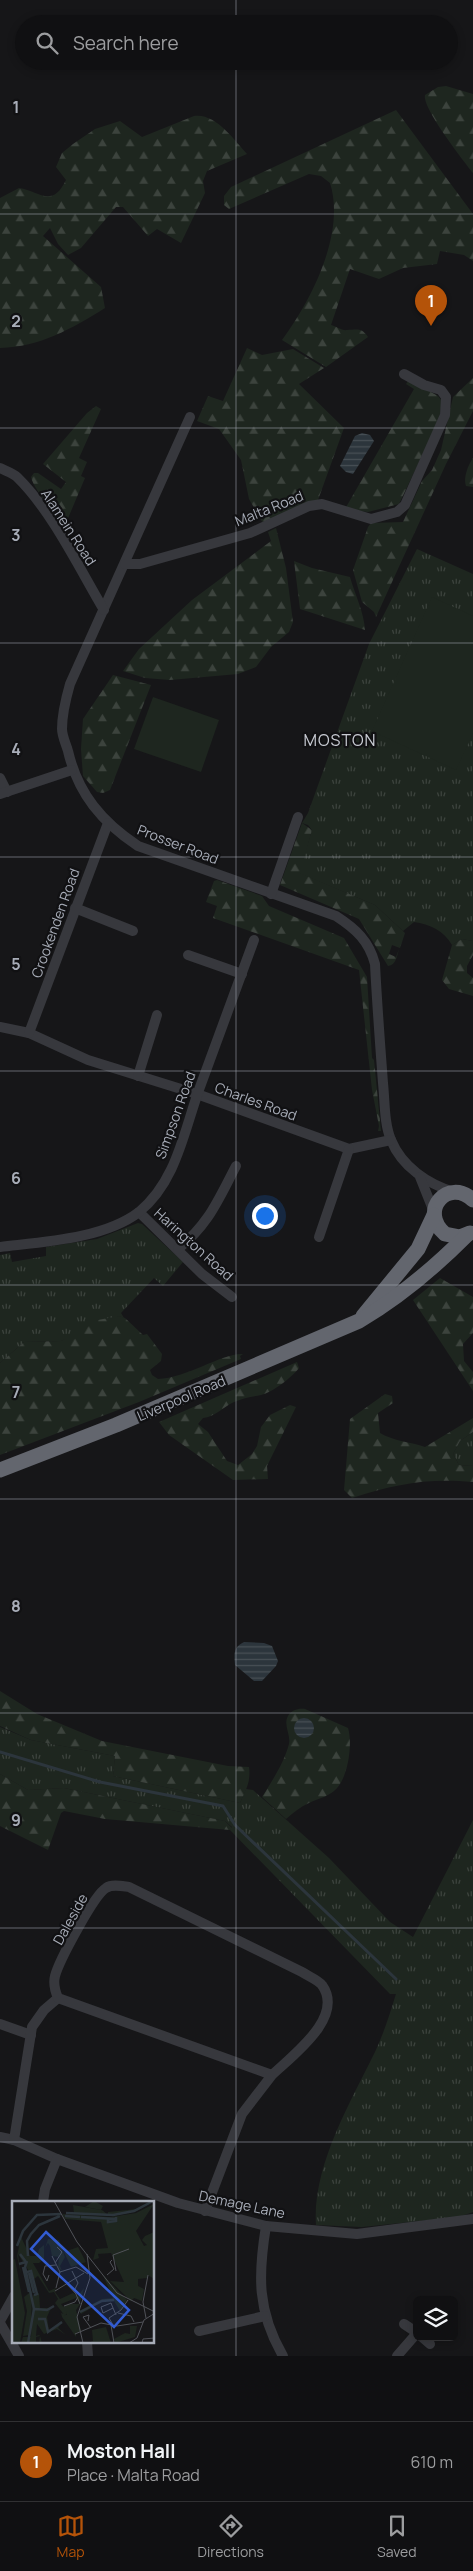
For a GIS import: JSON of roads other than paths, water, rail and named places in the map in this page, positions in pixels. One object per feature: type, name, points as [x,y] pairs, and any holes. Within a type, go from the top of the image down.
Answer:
[{"type":"highway","points":[[457,1192],[473,1186]]},
{"type":"highway","points":[[457,1192],[465,1194],[473,1200]]},
{"type":"highway","name":"Liverpool Road","points":[[359,1321],[418,1249],[436,1206],[444,1196],[457,1192]]},
{"type":"highway","points":[[434,1214],[439,1229],[445,1234],[460,1237],[470,1233]]},
{"type":"highway","name":"Liverpool Road","points":[[0,1470],[133,1418],[359,1321],[385,1306],[416,1283],[470,1233]]},
{"type":"street","name":"Malta Road","points":[[125,564],[140,564],[250,533],[309,506],[322,504],[371,519],[397,512],[405,505],[445,415],[446,397],[441,390],[424,385],[404,374]]},
{"type":"street","name":"Prosser Road","points":[[190,417],[70,684],[64,707],[62,730],[72,770],[86,798],[108,823],[138,846],[336,916],[351,926],[371,950],[375,964],[386,1113],[391,1140],[405,1161],[420,1176],[435,1185],[457,1192]]},
{"type":"street","name":"Alamein Road","points":[[0,468],[16,475],[37,500],[60,533],[104,610]]},
{"type":"street","points":[[0,778],[4,793],[72,770]]},
{"type":"street","points":[[271,894],[298,817]]},
{"type":"street","name":"Crookenden Road","points":[[29,1033],[108,823]]},
{"type":"street","points":[[75,908],[133,931]]},
{"type":"street","name":"Simpson Road","points":[[0,1247],[75,1237],[107,1228],[138,1212],[163,1184],[181,1149],[197,1094],[254,940]]},
{"type":"street","points":[[188,955],[242,974]]},
{"type":"street","points":[[138,1076],[157,1015]]},
{"type":"street","name":"Charles Road","points":[[0,1027],[29,1033],[88,1060],[197,1094],[349,1149]]},
{"type":"street","points":[[319,1238],[349,1149],[391,1140]]},
{"type":"street","points":[[178,1249],[197,1234],[210,1215],[236,1166]]},
{"type":"street","name":"Prosser Road","points":[[420,1176],[434,1214]]},
{"type":"street","name":"Harington Road","points":[[138,1212],[202,1274],[232,1297]]},
{"type":"street","name":"Daleside","points":[[58,1998],[54,1990],[58,1969],[90,1908],[106,1888],[129,1887],[302,1972],[321,1984],[328,1998],[325,2018],[313,2036],[272,2075],[242,2114],[205,2211]]},
{"type":"street","points":[[14,2140],[32,2027],[44,2010],[58,1998],[272,2075]]},
{"type":"street","points":[[0,2024],[31,2035]]},
{"type":"street","name":"Demage Lane","points":[[0,2137],[14,2140],[57,2159],[205,2211],[266,2226],[357,2234],[473,2219]]},
{"type":"street","points":[[43,2201],[57,2159]]},
{"type":"street","points":[[266,2226],[259,2285],[265,2316],[282,2356]]},
{"type":"street","points":[[12,2300],[0,2322],[12,2343]]},
{"type":"street","points":[[199,2331],[265,2316]]},
{"type":"street","points":[[404,2324],[413,2331]]},
{"type":"street","points":[[397,2356],[416,2341]]},
{"type":"street","points":[[12,2344],[19,2356]]},
{"type":"waterway","points":[[0,1752],[100,1782],[223,1806],[235,1825],[396,1979]]},
{"type":"place","name":"Moston Hall","points":[[431,326]]},
{"type":"district","name":"MOSTON","points":[[340,740]]}]
